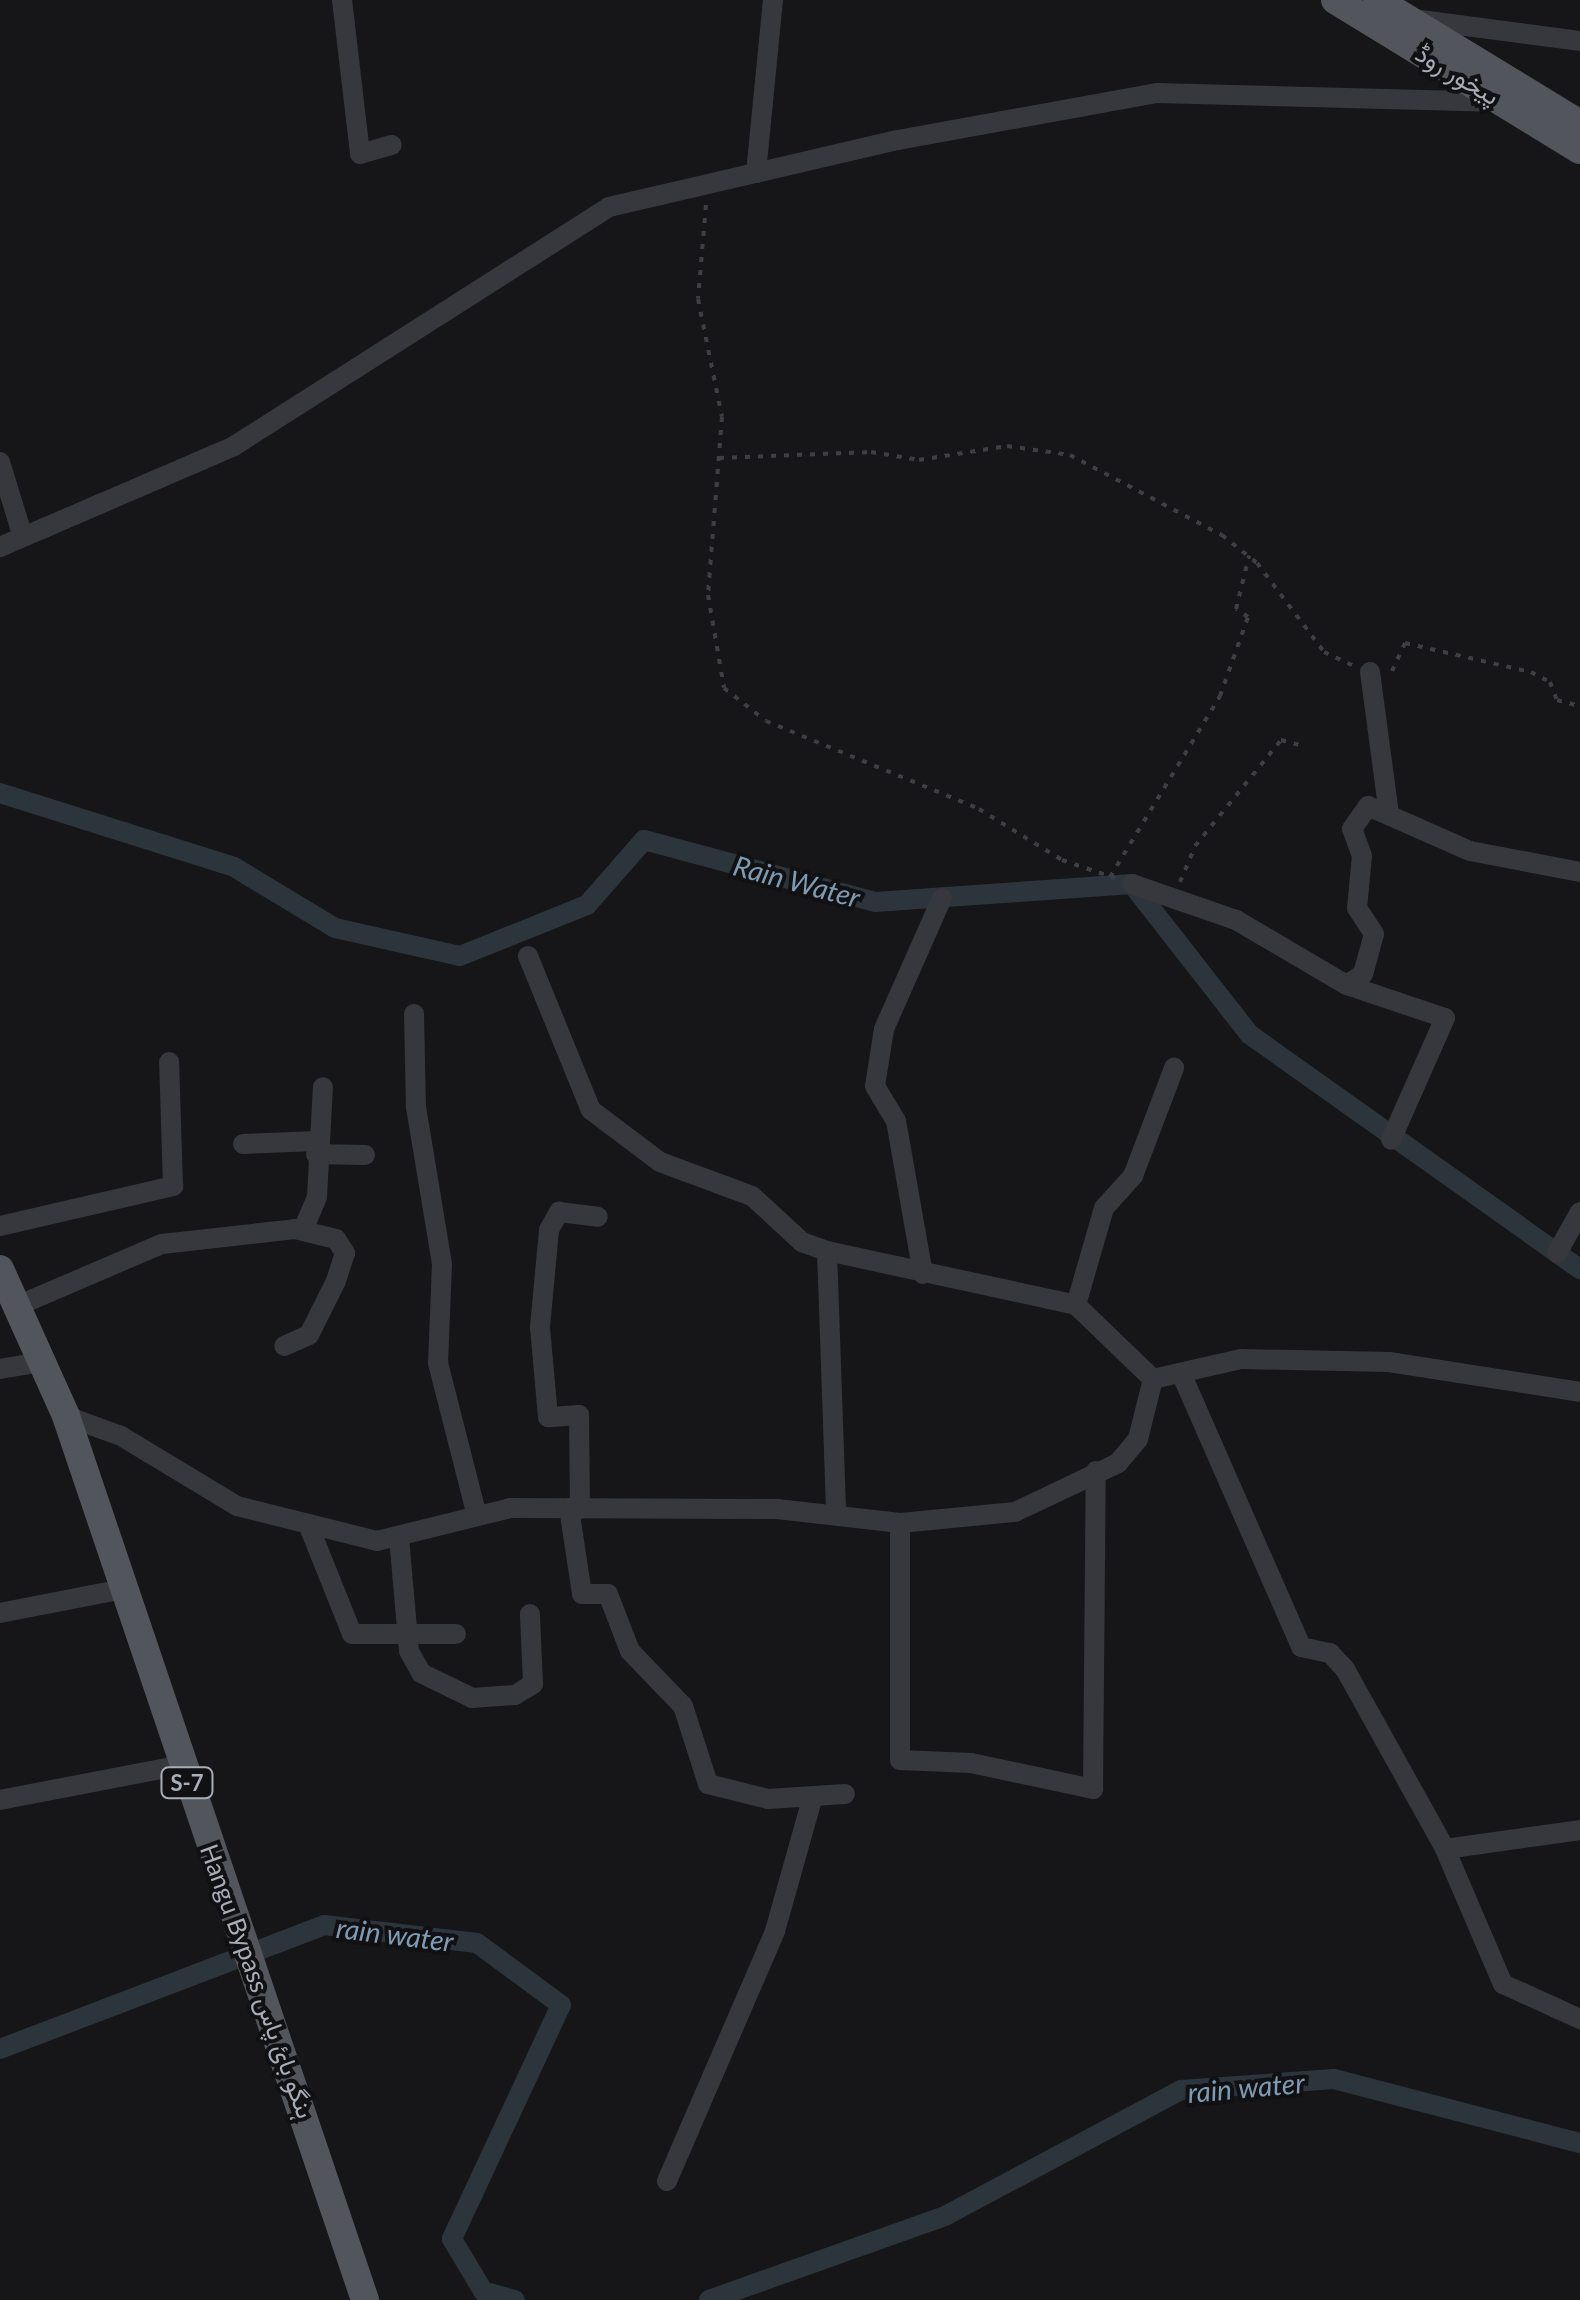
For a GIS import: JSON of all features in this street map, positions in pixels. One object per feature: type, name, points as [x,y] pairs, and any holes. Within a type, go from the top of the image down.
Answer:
[{"type":"main road","name":"پیخور روڈ","points":[[1335,0],[1580,150]]},
{"type":"main road","name":"پیخور روڈ","points":[[1376,0],[1580,124]]},
{"type":"main road","name":"Hangu Bypass ہنگو بائ پاس","points":[[0,1269],[66,1416],[181,1766],[365,2300]]},
{"type":"street","points":[[342,0],[360,154],[392,145]]},
{"type":"street","points":[[756,173],[774,0]]},
{"type":"street","points":[[1407,19],[1580,42]]},
{"type":"street","points":[[0,547],[22,534],[234,446],[610,207],[756,173],[1157,93],[1544,102]]},
{"type":"street","points":[[0,462],[22,534]]},
{"type":"street","points":[[1370,672],[1389,814]]},
{"type":"street","points":[[1347,986],[1363,974],[1374,934],[1357,908],[1362,856],[1352,829],[1368,806],[1470,851],[1580,872]]},
{"type":"street","points":[[1132,884],[1236,920],[1347,986],[1445,1018],[1391,1140]]},
{"type":"street","points":[[923,1274],[896,1121],[874,1086],[884,1028],[942,898]]},
{"type":"street","points":[[528,956],[591,1110],[660,1162],[752,1196],[802,1242],[827,1251],[1076,1304],[1153,1379]]},
{"type":"street","points":[[414,1014],[416,1107],[442,1264],[438,1363],[477,1516]]},
{"type":"street","points":[[0,1226],[172,1186],[169,1062]]},
{"type":"street","points":[[1076,1304],[1104,1208],[1133,1176],[1174,1068]]},
{"type":"street","points":[[303,1230],[317,1197],[316,1147],[323,1086]]},
{"type":"street","points":[[244,1144],[316,1147],[365,1155]]},
{"type":"street","points":[[598,1217],[559,1212],[548,1230],[540,1327],[548,1416],[579,1414],[575,1508],[582,1594],[608,1594],[630,1651],[683,1706],[708,1784],[722,1794],[845,1794]]},
{"type":"street","points":[[1557,1253],[1580,1212]]},
{"type":"street","points":[[17,1306],[162,1244],[303,1230],[336,1238],[344,1253],[308,1335],[284,1346]]},
{"type":"street","points":[[827,1251],[836,1513]]},
{"type":"street","points":[[1153,1379],[1241,1359],[1389,1362],[1580,1392]]},
{"type":"street","points":[[0,1370],[42,1362]]},
{"type":"street","points":[[1181,1373],[1301,1646],[1330,1653],[1345,1669],[1446,1849],[1503,1984],[1580,2019]]},
{"type":"street","points":[[66,1416],[121,1436],[237,1506],[308,1524],[399,1537],[477,1516],[575,1508],[836,1513],[900,1523],[1014,1512],[1118,1464],[1138,1439],[1153,1379]]},
{"type":"street","points":[[900,1523],[900,1760],[1093,1789],[1096,1471]]},
{"type":"street","points":[[308,1524],[352,1634],[456,1634]]},
{"type":"street","points":[[399,1537],[407,1634],[421,1673],[494,1700],[534,1684],[530,1614]]},
{"type":"street","points":[[0,1613],[123,1590]]},
{"type":"street","points":[[0,1800],[181,1766]]},
{"type":"street","points":[[666,2181],[774,1932],[812,1796]]},
{"type":"street","points":[[1446,1849],[1580,1830]]},
{"type":"path","points":[[704,185],[698,299],[722,417],[708,595],[724,688],[766,721],[979,809],[1062,860],[1132,884]]},
{"type":"path","points":[[720,458],[872,452],[920,460],[1007,446],[1070,455],[1249,556],[1324,652],[1386,680],[1405,643],[1531,672],[1550,682],[1557,700],[1580,706]]},
{"type":"path","points":[[1110,876],[1220,696],[1248,617],[1236,610],[1249,556]]},
{"type":"path","points":[[1182,901],[1179,875],[1195,846],[1281,740],[1304,746]]},
{"type":"waterway","name":"Rain Water","points":[[0,793],[234,867],[335,928],[460,956],[587,905],[644,840],[875,902],[1132,884],[1249,1034],[1580,1269]]},
{"type":"waterway","name":"rain water","points":[[0,2049],[324,1925],[477,1943],[561,2005],[452,2239],[483,2291],[515,2300]]},
{"type":"waterway","name":"rain water","points":[[709,2300],[945,2216],[1181,2090],[1334,2079],[1580,2143]]}]
